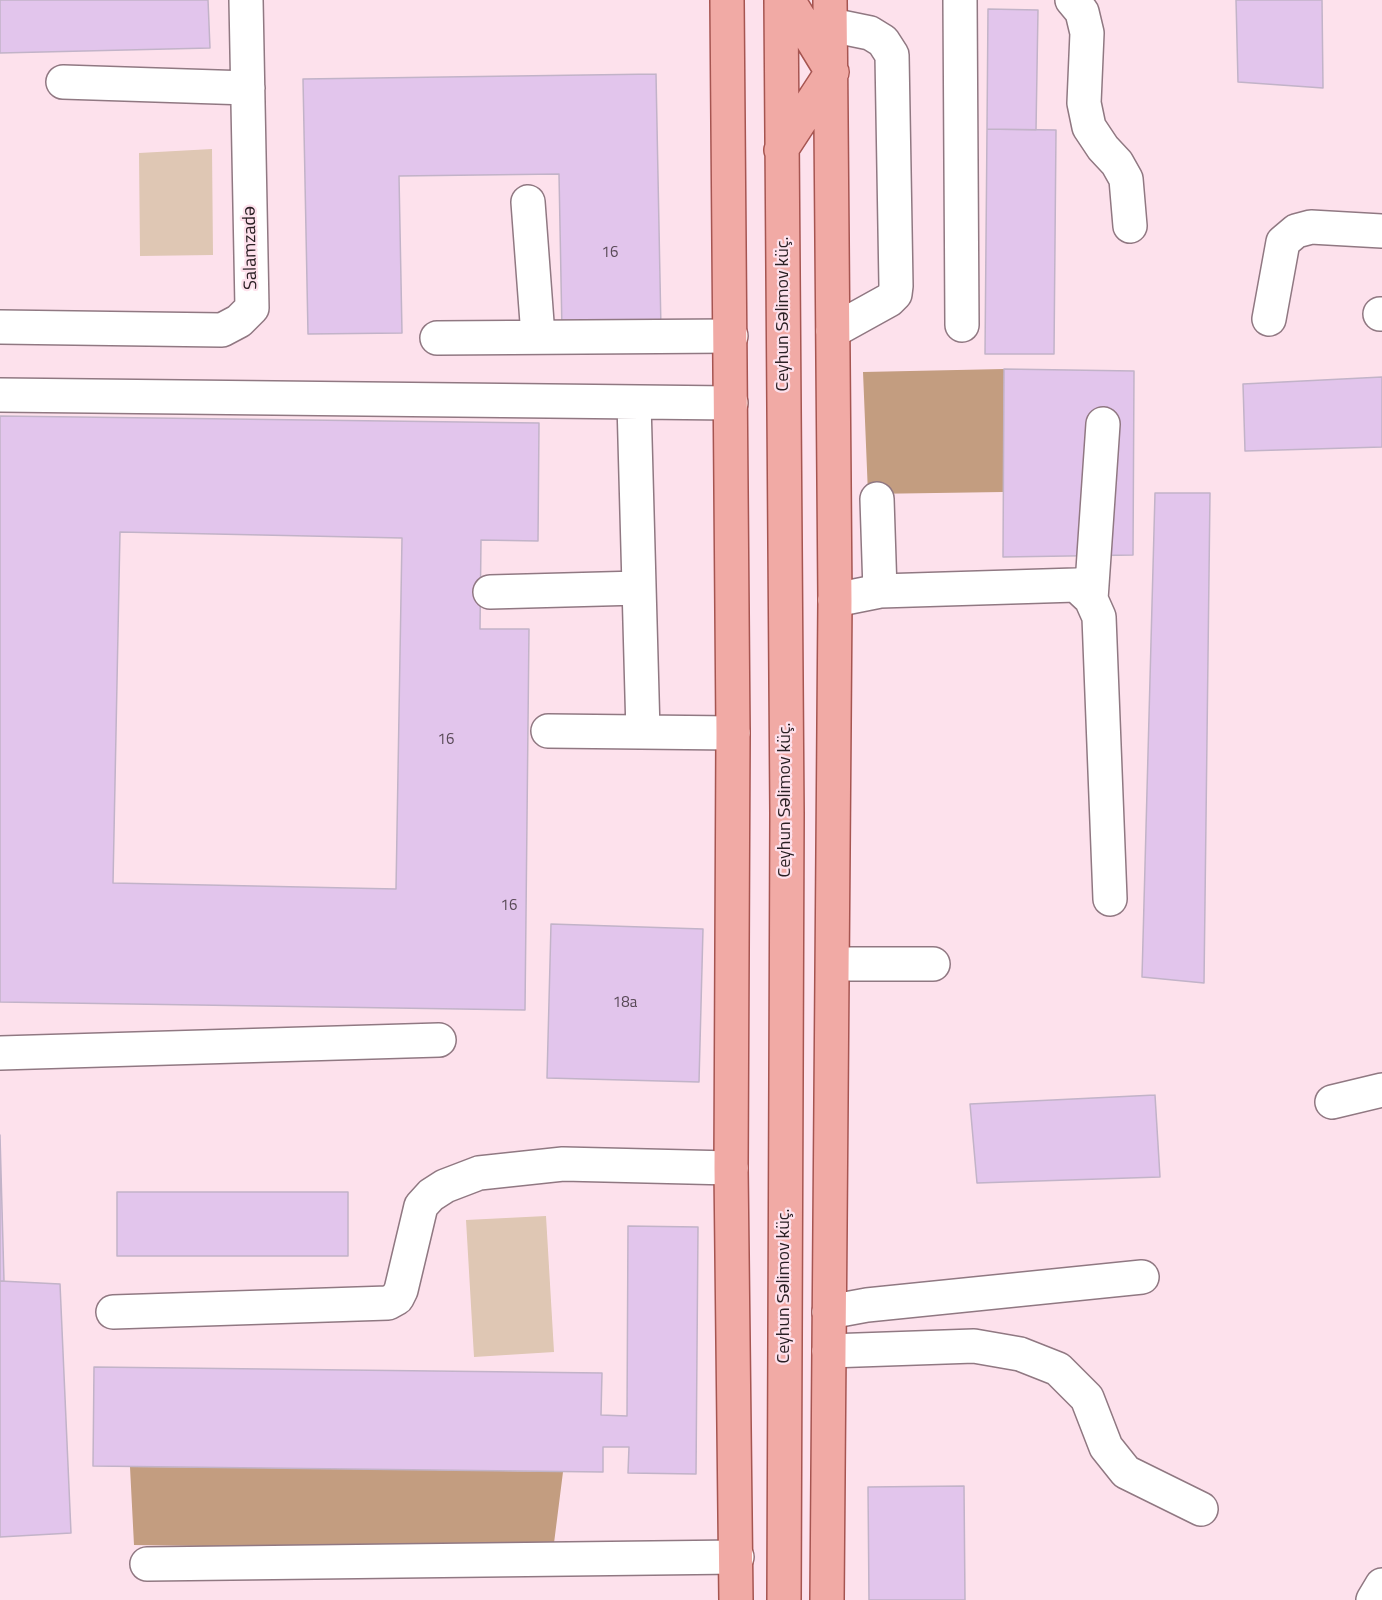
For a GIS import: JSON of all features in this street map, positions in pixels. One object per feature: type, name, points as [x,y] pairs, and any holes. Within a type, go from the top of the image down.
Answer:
[{"type":"main road","points":[[728,0],[733,733],[731,1168],[736,1600]]},
{"type":"main road","name":"Ceyhun Səlimov küç.","points":[[781,0],[787,813],[784,1600]]},
{"type":"main road","points":[[788,0],[832,72]]},
{"type":"main road","points":[[827,1600],[835,600],[831,13]]},
{"type":"main road","points":[[781,150],[832,72]]},
{"type":"main road","points":[[787,813],[833,964]]},
{"type":"lane","name":"Salamzadə","points":[[0,327],[222,330],[239,321],[252,308],[246,0]]},
{"type":"lane","points":[[960,0],[962,324]]},
{"type":"lane","points":[[1072,0],[1082,12],[1087,33],[1084,103],[1089,127],[1102,148],[1117,163],[1126,179],[1130,226]]},
{"type":"lane","points":[[831,13],[883,41],[892,55],[896,286],[895,294],[889,300],[833,331]]},
{"type":"lane","points":[[63,82],[248,88]]},
{"type":"lane","points":[[528,202],[538,336]]},
{"type":"lane","points":[[1269,320],[1283,242],[1296,231],[1311,227],[1382,231]]},
{"type":"lane","points":[[437,338],[731,336]]},
{"type":"lane","points":[[0,395],[731,403]]},
{"type":"lane","points":[[634,402],[643,732]]},
{"type":"lane","points":[[1091,599],[1103,424]]},
{"type":"lane","points":[[877,499],[880,591]]},
{"type":"lane","points":[[835,600],[880,591],[1076,585],[1091,599],[1099,617],[1110,899]]},
{"type":"lane","points":[[490,592],[639,588]]},
{"type":"lane","points":[[548,731],[733,733]]},
{"type":"lane","points":[[833,964],[933,964]]},
{"type":"lane","points":[[0,1053],[439,1040]]},
{"type":"lane","points":[[1332,1102],[1382,1090]]},
{"type":"lane","points":[[112,1311],[388,1303],[397,1298],[401,1290],[421,1206],[431,1195],[446,1186],[479,1173],[563,1164],[731,1168]]},
{"type":"lane","points":[[830,1312],[867,1305],[1142,1277]]},
{"type":"lane","points":[[829,1351],[974,1346],[1020,1354],[1058,1369],[1087,1398],[1106,1447],[1114,1461],[1126,1472],[1201,1509]]},
{"type":"lane","points":[[147,1564],[736,1557]]},
{"type":"lane","points":[[1373,1600],[1382,1585]]},
{"type":"shaded area","points":[[212,149],[213,255],[140,256],[139,153]]},
{"type":"shaded area","points":[[1004,369],[1003,492],[868,494],[863,372]]},
{"type":"shaded area","points":[[546,1216],[554,1352],[474,1357],[466,1220]]},
{"type":"shaded area","points":[[130,1467],[563,1472],[553,1551],[134,1545]]},
{"type":"building","points":[[0,0],[208,0],[210,48],[0,53]]},
{"type":"building","points":[[1236,0],[1322,0],[1323,88],[1238,82]]},
{"type":"building","points":[[988,9],[1038,10],[1036,130],[987,129]]},
{"type":"building","points":[[656,74],[661,330],[562,332],[559,174],[399,176],[402,333],[308,334],[303,79]]},
{"type":"building","points":[[987,129],[1056,130],[1054,354],[985,354]]},
{"type":"building","points":[[1004,369],[1134,371],[1133,555],[1003,557]]},
{"type":"building","points":[[1382,377],[1382,447],[1245,451],[1243,384]]},
{"type":"building","points":[[0,416],[539,423],[538,541],[481,540],[480,629],[529,629],[525,1010],[0,1002]],"holes":[[[120,532],[402,538],[396,889],[113,883]]]},
{"type":"building","points":[[1155,493],[1210,493],[1204,983],[1142,977]]},
{"type":"building","points":[[551,924],[703,929],[699,1082],[547,1078]]},
{"type":"building","points":[[1155,1095],[1160,1177],[977,1183],[970,1104]]},
{"type":"building","points":[[0,1135],[4,1281],[0,1281]]},
{"type":"building","points":[[117,1192],[348,1192],[348,1256],[117,1256]]},
{"type":"building","points":[[628,1226],[698,1227],[696,1474],[628,1473],[629,1447],[603,1447],[603,1472],[93,1466],[94,1367],[602,1373],[601,1415],[627,1416]]},
{"type":"building","points":[[0,1281],[60,1284],[71,1533],[0,1537]]},
{"type":"building","points":[[964,1486],[965,1600],[869,1600],[868,1487]]}]
